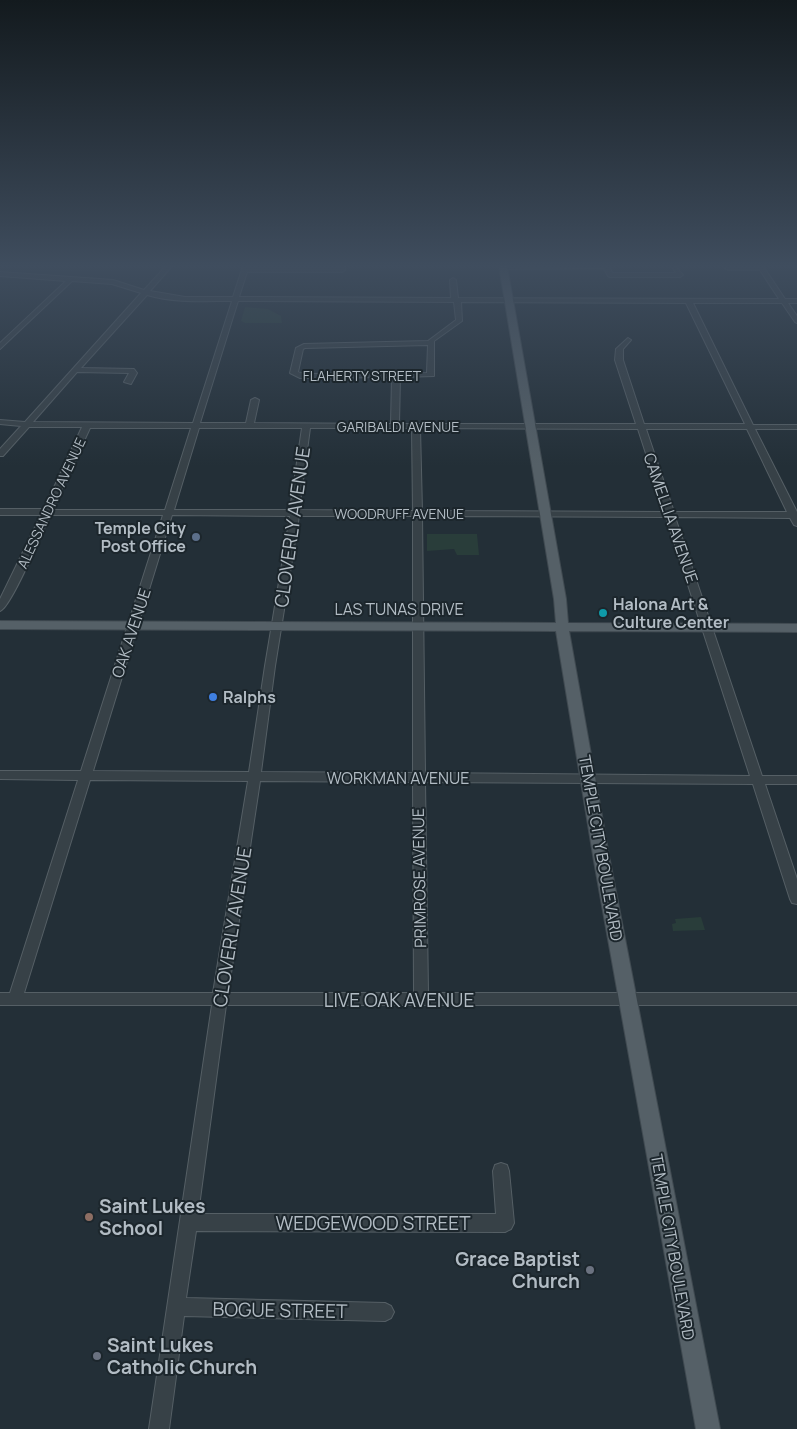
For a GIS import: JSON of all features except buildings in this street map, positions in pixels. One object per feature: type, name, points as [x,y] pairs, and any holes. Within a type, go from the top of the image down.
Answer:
[{"type":"main road","name":"TEMPLE CITY BOULEVARD","points":[[514,333],[560,599],[562,627],[588,779],[708,1429]]},
{"type":"main road","name":"LAS TUNAS DRIVE","points":[[0,625],[418,625],[797,628]]},
{"type":"street","points":[[0,347],[15,333]]},
{"type":"street","points":[[0,454],[109,333]]},
{"type":"street","name":"OAK AVENUE","points":[[15,999],[224,333]]},
{"type":"street","points":[[430,343],[440,333]]},
{"type":"street","points":[[704,333],[796,518]]},
{"type":"street","name":"CAMELLIA AVENUE","points":[[628,340],[620,348],[619,360],[797,899]]},
{"type":"street","name":"FLAHERTY STREET","points":[[430,343],[431,374],[429,375],[296,375],[294,373],[300,348],[304,346],[430,343]]},
{"type":"street","points":[[75,370],[130,371],[132,373],[128,382]]},
{"type":"street","points":[[395,426],[396,376]]},
{"type":"street","points":[[250,425],[255,400]]},
{"type":"street","name":"GARIBALDI AVENUE","points":[[0,422],[87,425],[797,427]]},
{"type":"street","name":"ALESSANDRO AVENUE","points":[[0,608],[17,576],[45,512],[87,425]]},
{"type":"street","name":"CLOVERLY AVENUE","points":[[158,1429],[306,426]]},
{"type":"street","name":"PRIMROSE AVENUE","points":[[416,427],[419,594],[420,1000]]},
{"type":"street","name":"WOODRUFF AVENUE","points":[[0,512],[417,513],[796,518]]},
{"type":"street","name":"WORKMAN AVENUE","points":[[0,775],[797,780]]},
{"type":"street","name":"LIVE OAK AVENUE","points":[[0,1000],[797,999]]},
{"type":"street","name":"WEDGEWOOD STREET","points":[[188,1222],[505,1223],[501,1171]]},
{"type":"street","name":"BOGUE STREET","points":[[175,1307],[385,1312]]},
{"type":"green space","points":[[427,534],[477,534],[479,555],[457,555],[454,549],[427,551]]},
{"type":"green space","points":[[701,917],[705,930],[673,931],[672,924],[676,923],[675,919]]},
{"type":"place","name":"Temple City Post Office","points":[[196,537]]},
{"type":"place","name":"Halona Art & Culture Center","points":[[603,613]]},
{"type":"place","name":"Ralphs","points":[[213,697]]},
{"type":"place","name":"Saint Lukes School","points":[[89,1217]]},
{"type":"place","name":"Grace Baptist Church","points":[[590,1270]]},
{"type":"place","name":"Saint Lukes Catholic Church","points":[[97,1356]]}]
